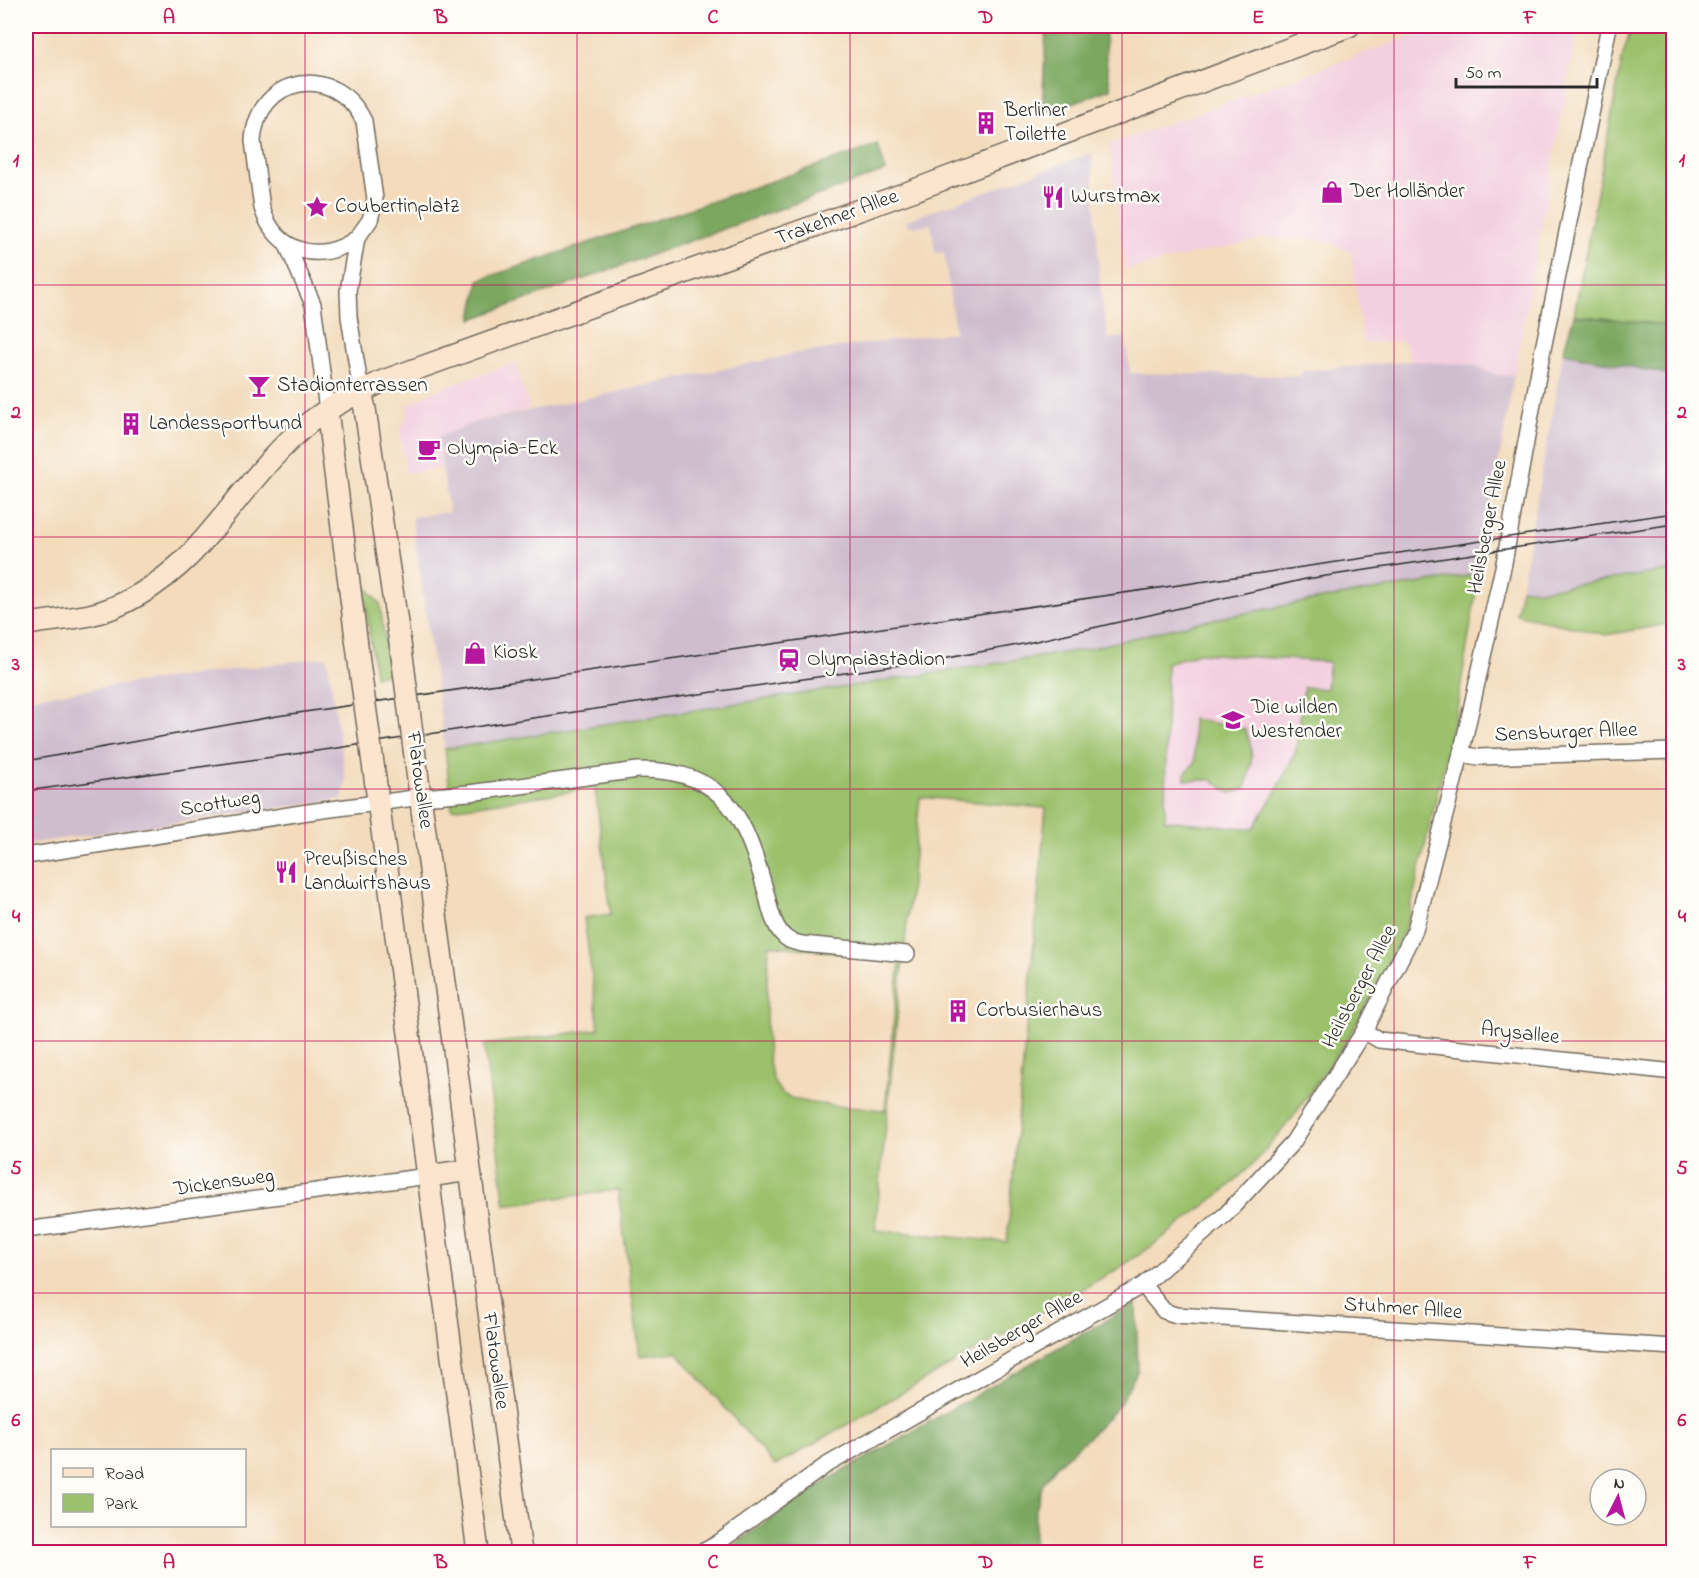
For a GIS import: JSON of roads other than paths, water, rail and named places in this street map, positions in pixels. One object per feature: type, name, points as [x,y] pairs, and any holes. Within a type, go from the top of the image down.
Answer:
[{"type":"main road","name":"Trakehner Allee","points":[[26,624],[91,614],[123,603],[158,582],[201,543],[272,458],[309,423],[327,410],[382,381],[912,191],[1348,26]]},
{"type":"main road","name":"Flatowallee","points":[[361,391],[422,797],[521,1552]]},
{"type":"main road","name":"Flatowallee","points":[[327,410],[478,1552]]},
{"type":"main road","points":[[428,1176],[470,1170]]},
{"type":"street","name":"Heilsberger Allee","points":[[702,1552],[825,1466],[1143,1285],[1226,1214],[1293,1142],[1364,1031],[1415,930],[1461,754],[1504,564],[1542,354],[1609,26]]},
{"type":"street","points":[[285,243],[306,252],[327,252],[338,249],[357,238],[370,220],[375,199],[364,121],[358,109],[344,95],[325,85],[294,85],[275,95],[261,111],[253,141],[262,208],[270,228],[285,243],[313,304],[327,410]]},
{"type":"street","points":[[357,238],[348,291],[361,391]]},
{"type":"street","name":"Sensburger Allee","points":[[1461,754],[1478,757],[1674,752]]},
{"type":"street","name":"Scottweg","points":[[26,856],[422,797],[469,793],[638,770],[656,770],[681,774],[698,781],[719,794],[736,812],[752,844],[771,915],[788,940],[802,944],[907,954]]},
{"type":"street","name":"Arysallee","points":[[1364,1031],[1379,1040],[1674,1072]]},
{"type":"street","name":"Dickensweg","points":[[26,1230],[428,1176]]},
{"type":"street","name":"Stuhmer Allee","points":[[1143,1285],[1164,1311],[1176,1315],[1674,1347]]},
{"type":"tram line","points":[[26,761],[277,716],[1674,513]]},
{"type":"tram line","points":[[26,791],[331,749],[942,659],[1023,644],[1306,579],[1674,524]]},
{"type":"place","name":"Berliner Toilette","points":[[986,123]]},
{"type":"place","name":"Der Holländer","points":[[1332,192]]},
{"type":"place","name":"Wurstmax","points":[[1053,197]]},
{"type":"place","name":"Coubertinplatz","points":[[317,207]]},
{"type":"place","name":"Stadionterrassen","points":[[259,386]]},
{"type":"place","name":"Landessportbund","points":[[131,424]]},
{"type":"place","name":"Olympia-Eck","points":[[429,449]]},
{"type":"place","name":"Kiosk","points":[[475,653]]},
{"type":"place","name":"Olympiastadion","points":[[789,660]]},
{"type":"place","name":"Die wilden Westender","points":[[1233,720]]},
{"type":"place","name":"Preußisches Landwirtshaus","points":[[286,872]]},
{"type":"place","name":"Corbusierhaus","points":[[958,1011]]}]
